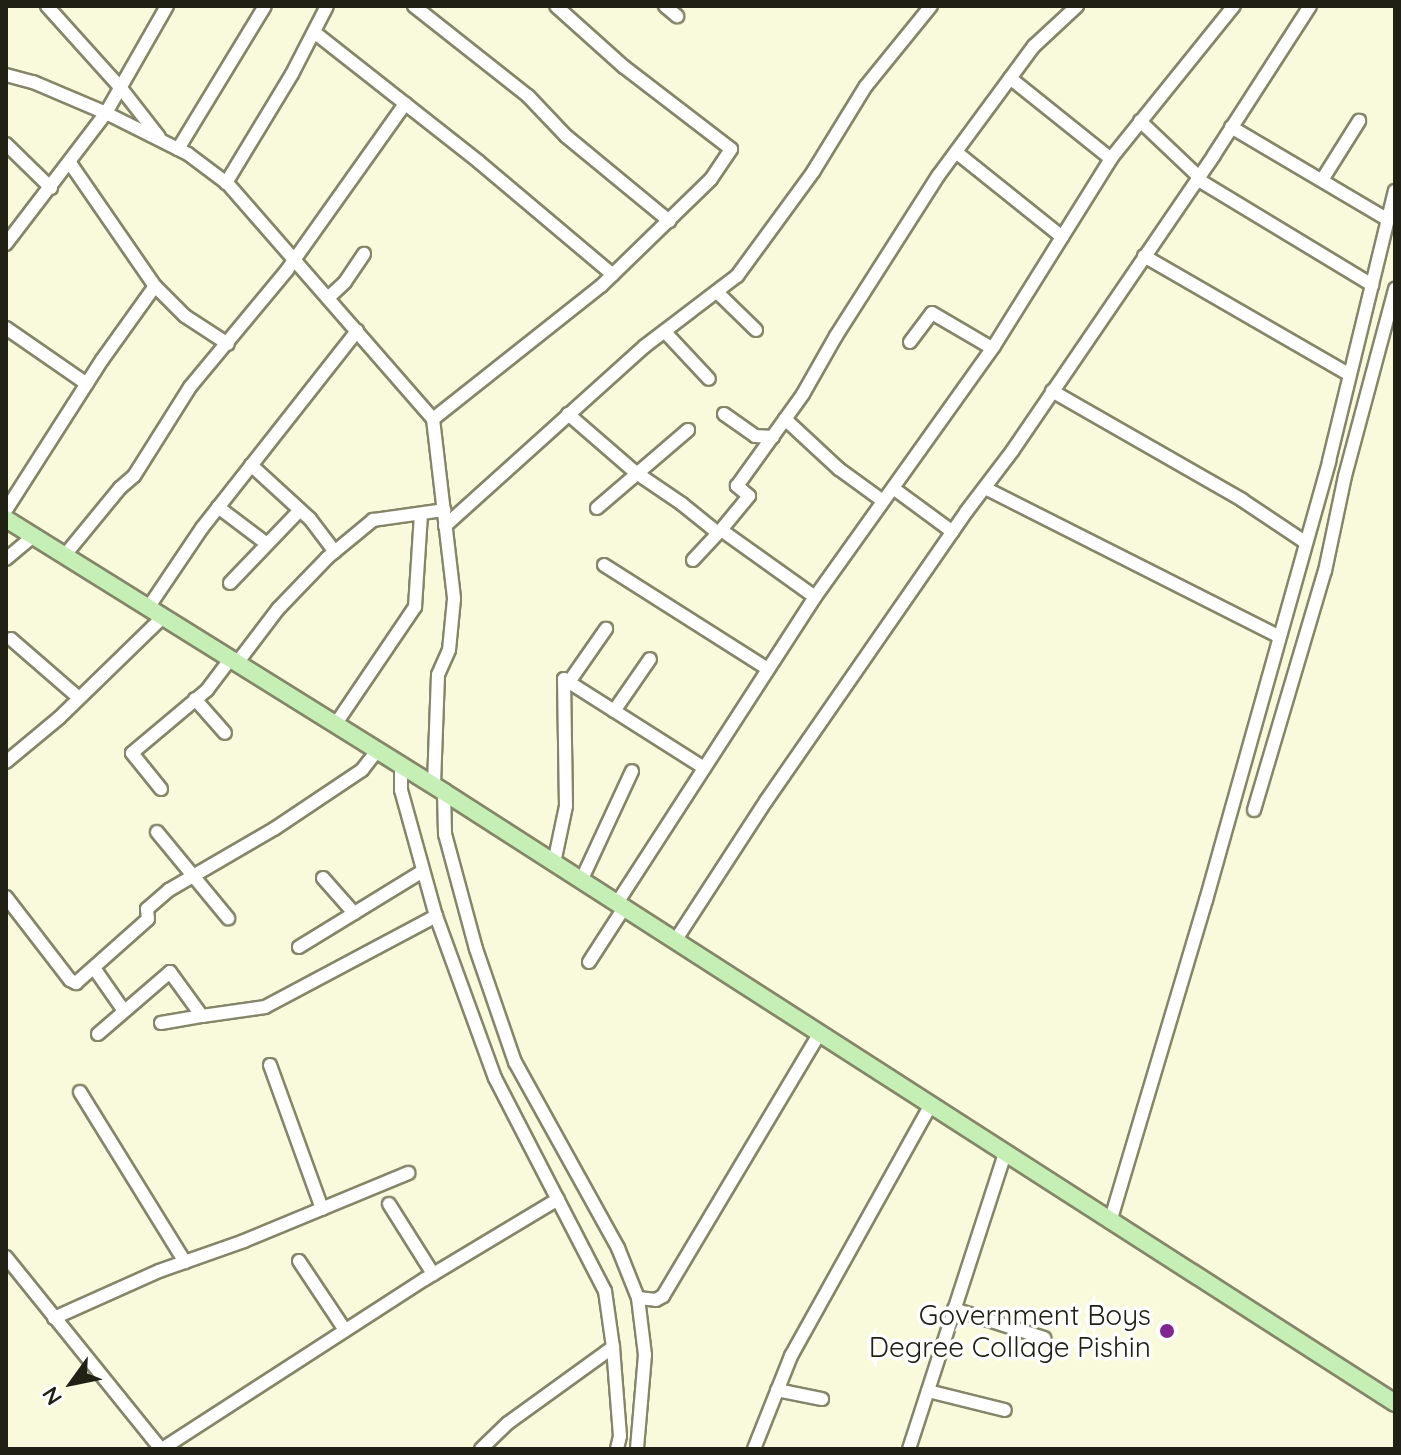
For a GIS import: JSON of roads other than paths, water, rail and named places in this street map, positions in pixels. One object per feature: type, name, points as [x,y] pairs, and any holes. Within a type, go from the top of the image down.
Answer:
[{"type":"main road","points":[[6,519],[439,789],[1395,1403]]},
{"type":"street","points":[[47,6],[120,87],[161,140]]},
{"type":"street","points":[[178,149],[265,6]]},
{"type":"street","points":[[226,183],[327,6]]},
{"type":"street","points":[[414,6],[528,96],[566,136],[669,221]]},
{"type":"street","points":[[433,419],[613,275],[711,179],[731,149],[624,67],[556,6]]},
{"type":"street","points":[[665,6],[677,16]]},
{"type":"street","points":[[445,526],[568,414],[737,276],[813,172],[866,86],[931,6]]},
{"type":"street","points":[[693,560],[749,496],[737,486],[785,419],[956,152],[1034,46],[1077,6]]},
{"type":"street","points":[[589,962],[704,768],[815,597],[992,348],[1111,159],[1234,6]]},
{"type":"street","points":[[675,941],[766,801],[1198,178],[1310,6]]},
{"type":"street","points":[[6,244],[106,113],[163,8]]},
{"type":"street","points":[[314,32],[562,229],[613,275]]},
{"type":"street","points":[[6,75],[33,82],[106,113],[178,149],[226,183],[433,419],[433,512],[410,618],[397,632],[335,725]]},
{"type":"street","points":[[1010,78],[1111,159]]},
{"type":"street","points":[[65,555],[120,488],[134,476],[190,387],[295,260],[405,104]]},
{"type":"street","points":[[1140,121],[1198,178],[1372,285]]},
{"type":"street","points":[[1322,180],[1359,121]]},
{"type":"street","points":[[1231,127],[1388,220]]},
{"type":"street","points":[[6,144],[51,188]]},
{"type":"street","points":[[956,152],[1062,237]]},
{"type":"street","points":[[70,163],[155,286],[185,316],[228,344]]},
{"type":"street","points":[[1110,1222],[1206,900],[1305,542],[1395,191]]},
{"type":"street","points":[[328,298],[345,282],[364,254]]},
{"type":"street","points":[[1144,256],[1348,374]]},
{"type":"street","points":[[6,510],[155,286]]},
{"type":"street","points":[[1254,810],[1325,571],[1345,476],[1395,289]]},
{"type":"street","points":[[718,293],[756,330]]},
{"type":"street","points":[[910,342],[932,313],[992,348]]},
{"type":"street","points":[[6,328],[87,384]]},
{"type":"street","points":[[6,762],[79,698],[155,612],[218,507],[357,331]]},
{"type":"street","points":[[665,332],[709,379]]},
{"type":"street","points":[[1052,391],[1242,500],[1305,542]]},
{"type":"street","points":[[568,414],[635,472],[815,597]]},
{"type":"street","points":[[724,414],[755,436],[773,437]]},
{"type":"street","points":[[785,419],[839,469],[883,501]]},
{"type":"street","points":[[597,508],[635,472],[688,430]]},
{"type":"street","points":[[251,465],[300,510],[335,552]]},
{"type":"street","points":[[893,488],[953,532]]},
{"type":"street","points":[[985,488],[1278,636]]},
{"type":"street","points":[[218,507],[267,544]]},
{"type":"street","points":[[230,583],[300,510]]},
{"type":"street","points":[[433,512],[445,526],[454,609],[449,650],[439,667],[439,789],[449,848],[476,949],[515,1062],[618,1248],[638,1298],[645,1355],[637,1449]]},
{"type":"street","points":[[161,789],[132,753],[195,699],[234,661],[278,609],[335,552],[373,520],[433,512]]},
{"type":"street","points":[[6,559],[33,536]]},
{"type":"street","points":[[604,565],[768,669]]},
{"type":"street","points":[[569,682],[606,629]]},
{"type":"street","points":[[11,639],[79,698]]},
{"type":"street","points":[[614,711],[650,659]]},
{"type":"street","points":[[554,863],[566,806],[564,679],[704,768]]},
{"type":"street","points":[[195,699],[225,733]]},
{"type":"street","points":[[6,897],[73,983],[148,919],[149,906],[193,876],[287,821],[362,770],[377,751]]},
{"type":"street","points":[[401,766],[401,790],[436,916],[495,1078],[605,1291],[620,1436],[617,1449]]},
{"type":"street","points":[[581,881],[632,771]]},
{"type":"street","points":[[157,832],[228,918]]},
{"type":"street","points":[[299,947],[423,871]]},
{"type":"street","points":[[323,878],[354,913]]},
{"type":"street","points":[[161,1023],[273,1004],[340,964],[436,916]]},
{"type":"street","points":[[94,968],[124,1011]]},
{"type":"street","points":[[98,1034],[170,972],[202,1016]]},
{"type":"street","points":[[638,1298],[656,1300],[663,1296],[819,1034]]},
{"type":"street","points":[[270,1065],[322,1209]]},
{"type":"street","points":[[80,1092],[185,1262]]},
{"type":"street","points":[[754,1449],[791,1356],[930,1106]]},
{"type":"street","points":[[909,1449],[1005,1154]]},
{"type":"street","points":[[54,1318],[408,1173]]},
{"type":"street","points":[[6,1257],[162,1449],[433,1274],[558,1199]]},
{"type":"street","points":[[389,1204],[433,1274]]},
{"type":"street","points":[[299,1261],[345,1330]]},
{"type":"street","points":[[954,1309],[1044,1338]]},
{"type":"street","points":[[481,1449],[508,1423],[613,1347]]},
{"type":"street","points":[[777,1390],[822,1399]]},
{"type":"street","points":[[928,1391],[1005,1410]]},
{"type":"place","name":"Government Boys Degree Collage Pishin","points":[[1167,1331]]}]
